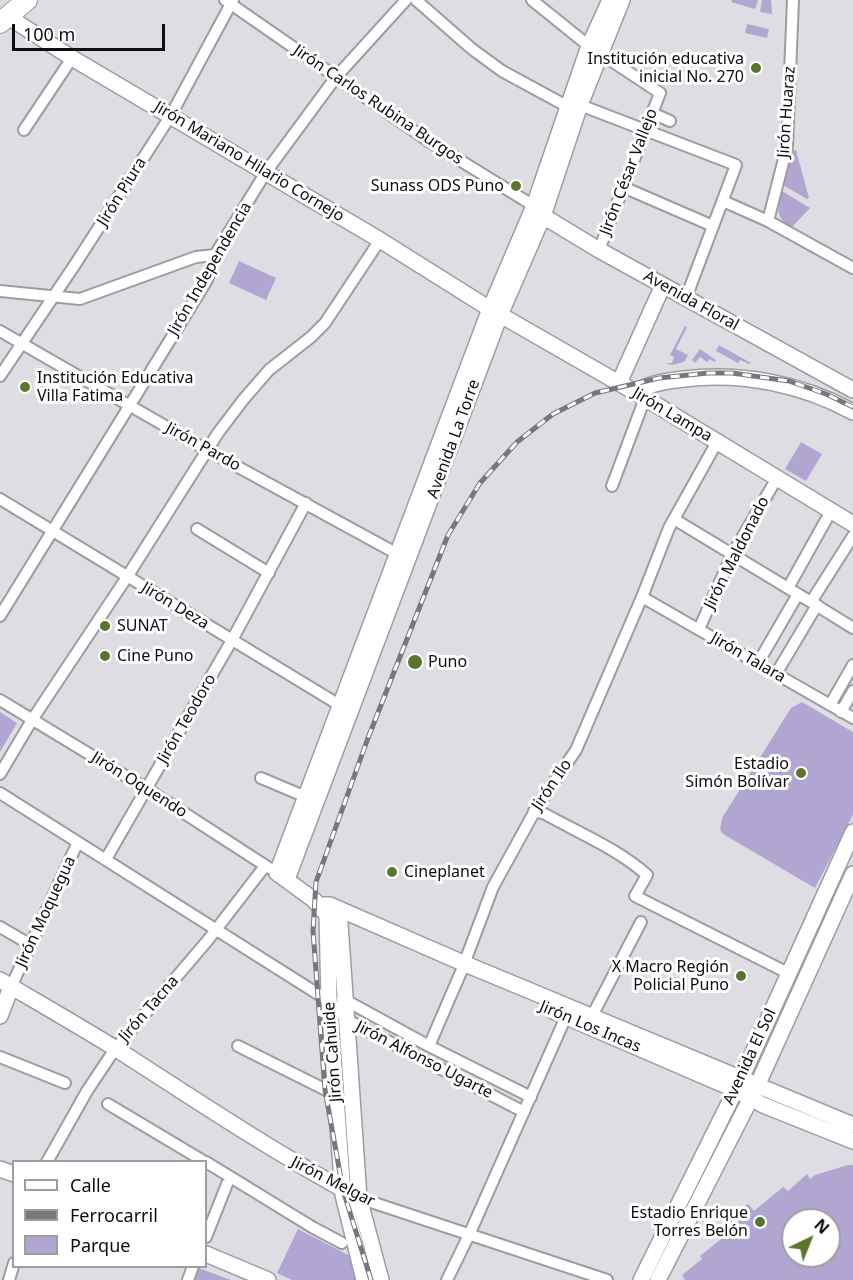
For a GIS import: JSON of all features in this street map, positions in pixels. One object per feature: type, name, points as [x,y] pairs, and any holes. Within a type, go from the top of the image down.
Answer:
[{"type":"highway","points":[[2,17],[27,0]]},
{"type":"street","name":"Jirón Independencia","points":[[0,616],[207,280],[215,255],[266,172],[336,77],[406,0]]},
{"type":"street","points":[[416,0],[488,61],[518,81],[575,107],[645,130],[736,165],[686,298]]},
{"type":"street","points":[[532,0],[596,50]]},
{"type":"street","name":"Avenida La Torre","points":[[276,873],[346,709],[495,312],[538,211],[596,50],[610,0]]},
{"type":"street","name":"Avenida La Torre","points":[[596,50],[622,0]]},
{"type":"street","name":"Jirón Huaraz","points":[[768,221],[786,154],[793,0]]},
{"type":"street","name":"Jirón Carlos Rubina Burgos","points":[[229,1],[427,140],[538,211]]},
{"type":"street","name":"Jirón Piura","points":[[0,376],[171,115],[229,1]]},
{"type":"street","name":"Jirón Mariano Hilario Cornejo","points":[[2,17],[380,240],[495,312]]},
{"type":"street","name":"Jirón César Vallejo","points":[[596,50],[660,93],[598,250]]},
{"type":"street","points":[[24,130],[72,58]]},
{"type":"street","points":[[652,113],[670,121]]},
{"type":"street","points":[[623,188],[714,226]]},
{"type":"street","points":[[723,201],[768,221],[853,268]]},
{"type":"street","name":"Avenida Floral","points":[[538,211],[598,250],[853,389]]},
{"type":"street","points":[[0,774],[32,720],[127,577],[207,450],[268,370],[312,337],[325,323],[380,240]]},
{"type":"street","points":[[0,291],[80,299],[196,257],[215,255]]},
{"type":"street","points":[[620,383],[663,285]]},
{"type":"street","name":"Jirón Lampa","points":[[495,312],[620,383],[853,524]]},
{"type":"street","name":"Jirón Pardo","points":[[0,331],[207,450],[403,557]]},
{"type":"street","points":[[612,486],[640,395],[653,383],[711,376],[749,379],[803,391],[837,403],[853,412]]},
{"type":"street","name":"Jirón Ilo","points":[[429,1046],[493,887],[534,811],[576,750],[674,519],[717,442]]},
{"type":"street","name":"Jirón Maldonado","points":[[699,629],[732,555],[777,478]]},
{"type":"street","name":"Jirón Deza","points":[[0,499],[346,709]]},
{"type":"street","name":"Jirón Teodoro","points":[[106,859],[232,640],[306,503]]},
{"type":"street","points":[[788,588],[831,511]]},
{"type":"street","points":[[674,519],[853,628]]},
{"type":"street","points":[[197,529],[269,573]]},
{"type":"street","points":[[776,674],[853,536]]},
{"type":"street","points":[[758,663],[798,594]]},
{"type":"street","name":"Jirón Talara","points":[[642,597],[853,718]]},
{"type":"street","points":[[830,705],[853,665]]},
{"type":"street","points":[[841,712],[853,691]]},
{"type":"street","name":"Jirón Oquendo","points":[[0,700],[147,789],[276,873]]},
{"type":"street","name":"Avenida La Torre","points":[[276,873],[306,797],[346,709]]},
{"type":"street","points":[[261,778],[306,797]]},
{"type":"street","name":"Jirón Alfonso Ugarte","points":[[0,793],[329,1001],[347,1020],[524,1112]]},
{"type":"street","points":[[534,811],[555,820],[640,868],[647,875],[635,896],[782,970]]},
{"type":"street","name":"Jirón Moquegua","points":[[0,1016],[6,983],[31,945],[78,842]]},
{"type":"street","name":"Avenida El Sol","points":[[640,1280],[738,1084],[851,842]]},
{"type":"street","points":[[276,873],[331,910],[347,1020],[358,1198],[381,1280]]},
{"type":"street","name":"Jirón Tacna","points":[[48,1160],[87,1091],[115,1049],[216,929],[276,873]]},
{"type":"street","name":"Avenida El Sol","points":[[657,1280],[754,1092],[853,874]]},
{"type":"street","name":"Jirón Los Incas","points":[[331,910],[738,1084]]},
{"type":"street","name":"Jirón Cahuide","points":[[331,910],[329,1001],[343,1190],[364,1280]]},
{"type":"street","points":[[591,1016],[641,922]]},
{"type":"street","points":[[0,927],[31,945]]},
{"type":"street","name":"Jirón Melgar","points":[[6,983],[267,1146],[358,1198],[607,1280]]},
{"type":"street","name":"Jirón Alfonso Ugarte","points":[[329,1001],[345,1000],[429,1046],[531,1097]]},
{"type":"street","points":[[447,1280],[568,1012]]},
{"type":"street","name":"Jirón Los Incas","points":[[568,1012],[591,1016],[738,1084],[853,1141]]},
{"type":"street","points":[[238,1046],[352,1103]]},
{"type":"street","points":[[0,1058],[65,1083]]},
{"type":"street","name":"Jirón Los Incas","points":[[754,1092],[853,1125]]},
{"type":"street","points":[[108,1104],[202,1160]]},
{"type":"street","points":[[207,1163],[342,1243]]},
{"type":"street","points":[[207,1234],[227,1184]]},
{"type":"street","points":[[207,1254],[268,1280]]},
{"type":"green space","points":[[732,0],[758,0],[755,9],[731,2]]},
{"type":"green space","points":[[762,0],[771,0],[772,14],[760,12]]},
{"type":"green space","points":[[747,24],[769,29],[767,38],[745,33]]},
{"type":"green space","points":[[796,150],[809,198],[807,199],[783,185],[791,151]]},
{"type":"green space","points":[[782,191],[810,208],[791,228],[782,220],[779,212]]},
{"type":"green space","points":[[239,261],[276,278],[266,300],[229,283]]},
{"type":"green space","points":[[685,326],[687,327],[676,349],[688,355],[684,362],[672,365],[666,363],[672,363],[674,357],[670,355]]},
{"type":"green space","points":[[719,345],[751,363],[740,360],[738,363],[716,351]]},
{"type":"green space","points":[[700,349],[716,360],[714,362],[710,359],[707,362],[700,357],[695,363],[692,360]]},
{"type":"green space","points":[[801,442],[822,454],[806,481],[785,469]]},
{"type":"green space","name":"Estadio Simón Bolívar","points":[[802,702],[853,732],[853,815],[815,888],[723,834],[720,830],[722,818],[791,708]]},
{"type":"green space","points":[[0,712],[17,723],[0,752]]},
{"type":"green space","name":"Estadio Enrique Torres Belón","points":[[853,1165],[853,1280],[685,1280],[682,1275],[702,1259],[700,1256],[731,1231],[725,1223],[748,1204],[754,1211],[783,1187],[788,1191],[807,1174],[810,1179],[815,1175]]},
{"type":"green space","points":[[298,1229],[352,1257],[360,1280],[292,1280],[277,1273]]},
{"type":"green space","points":[[195,1268],[199,1268],[231,1280],[189,1280]]},
{"type":"railway","points":[[371,1280],[343,1190],[325,1090],[313,931],[316,882],[368,738],[448,535],[480,483],[517,442],[553,414],[595,393],[659,378],[732,373],[789,381],[826,394],[853,407]]},
{"type":"place","name":"Institución educativa inicial No. 270","points":[[756,68]]},
{"type":"place","name":"Sunass ODS Puno","points":[[516,186]]},
{"type":"place","name":"Institución Educativa Villa Fatima","points":[[25,387]]},
{"type":"place","name":"SUNAT","points":[[105,626]]},
{"type":"place","name":"Cine Puno","points":[[105,656]]},
{"type":"place","name":"Puno","points":[[415,662]]},
{"type":"place","name":"Estadio Simón Bolívar","points":[[801,773]]},
{"type":"place","name":"Cineplanet","points":[[392,872]]},
{"type":"place","name":"X Macro Región Policial Puno","points":[[741,976]]},
{"type":"place","name":"Estadio Enrique Torres Belón","points":[[760,1222]]}]
